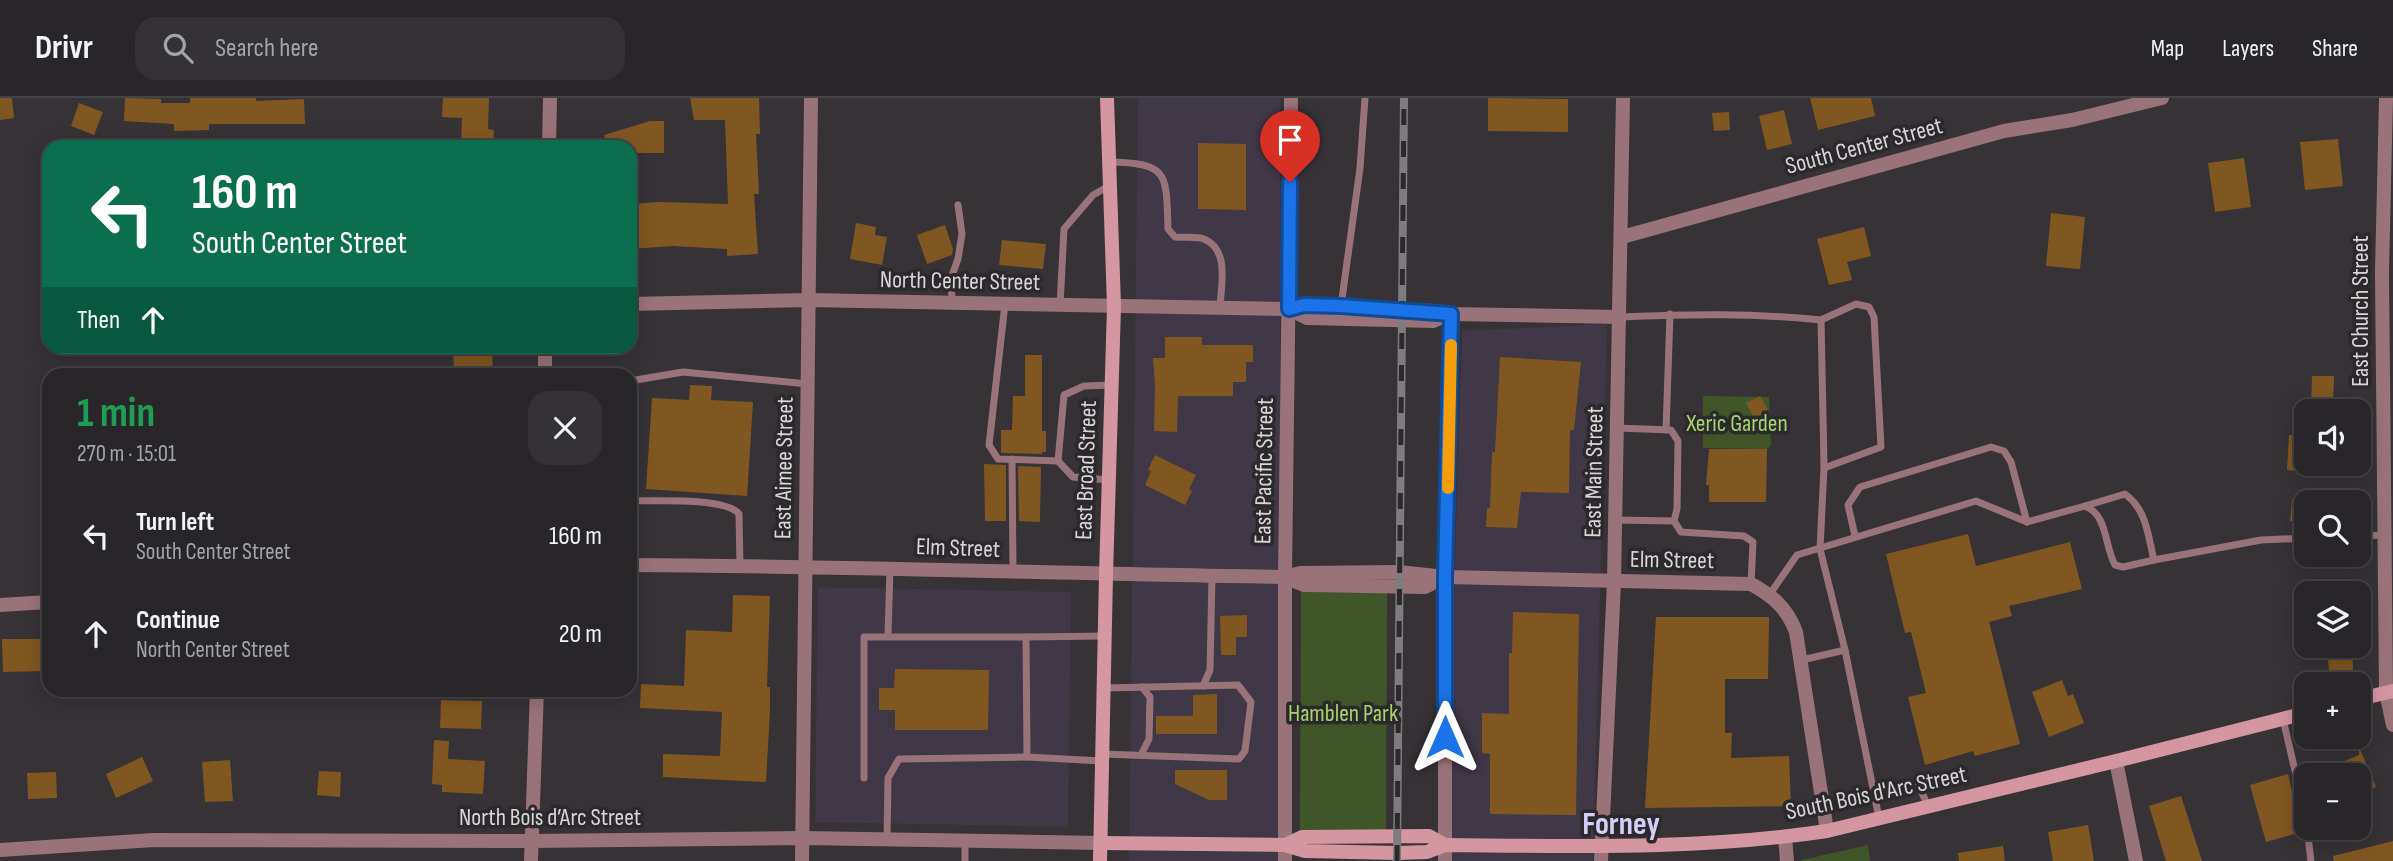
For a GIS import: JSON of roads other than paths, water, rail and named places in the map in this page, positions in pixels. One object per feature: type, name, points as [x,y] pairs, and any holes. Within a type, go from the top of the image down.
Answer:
[{"type":"main road","name":"East Broad Street","points":[[1100,861],[1114,306],[1107,98]]},
{"type":"main road","points":[[2371,696],[2389,691]]},
{"type":"main road","name":"South Bois d'Arc Street","points":[[1285,845],[1305,851],[1427,852],[1446,845],[1602,854],[1785,837],[1827,831],[2294,716]]},
{"type":"main road","name":"South Bois d'Arc Street","points":[[1285,845],[1302,837],[1429,836],[1446,845]]},
{"type":"main road","points":[[1101,843],[1285,845]]},
{"type":"street","points":[[549,140],[550,98]]},
{"type":"street","name":"East Aimee Street","points":[[802,861],[811,98]]},
{"type":"street","name":"East Pacific Street","points":[[1285,861],[1285,577],[1291,98]]},
{"type":"street","name":"East Main Street","points":[[1602,854],[1616,520],[1623,98]]},
{"type":"street","name":"South Center Street","points":[[1622,237],[2004,131],[2072,120],[2162,98]]},
{"type":"street","name":"East Church Street","points":[[2386,98],[2384,534],[2389,691],[2393,726]]},
{"type":"street","name":"North Center Street","points":[[637,304],[808,300],[1289,309],[1304,305],[1341,306],[1401,315]]},
{"type":"street","name":"North Center Street","points":[[1289,309],[1307,318],[1401,315]]},
{"type":"street","points":[[1446,861],[1445,577],[1451,314]]},
{"type":"street","points":[[1401,315],[1620,317]]},
{"type":"street","name":"Elm Street","points":[[637,565],[806,566],[1106,575],[1285,577],[1300,573],[1399,572],[1445,577],[1751,584],[1770,594]]},
{"type":"street","points":[[1770,594],[1791,619],[1802,660],[1827,831]]},
{"type":"street","points":[[0,605],[42,602]]},
{"type":"street","points":[[531,861],[537,697]]},
{"type":"street","points":[[2116,761],[2136,861]]},
{"type":"street","points":[[1785,837],[1787,861]]},
{"type":"street","name":"North Bois d’Arc Street","points":[[0,850],[154,840],[531,841],[803,838],[1101,843]]},
{"type":"lane","points":[[1341,306],[1360,168],[1365,98]]},
{"type":"lane","points":[[1109,162],[1156,168],[1162,175],[1166,184],[1168,229],[1175,237],[1203,239],[1213,245],[1222,258],[1220,308]]},
{"type":"lane","points":[[1060,306],[1064,229],[1093,195],[1110,186]]},
{"type":"lane","points":[[952,303],[951,278],[958,259],[962,234],[958,205]]},
{"type":"lane","points":[[1005,304],[989,445],[998,459],[1058,461],[1073,477],[1109,480]]},
{"type":"lane","points":[[1620,317],[1724,313],[1821,320],[1856,304],[1869,307],[1874,317],[1881,447],[1824,468]]},
{"type":"lane","points":[[1666,430],[1670,314]]},
{"type":"lane","points":[[1821,320],[1824,468],[1819,549],[1845,650],[1879,818]]},
{"type":"lane","points":[[637,380],[683,372],[808,384]]},
{"type":"lane","points":[[1058,461],[1064,395],[1084,386],[1112,385]]},
{"type":"lane","points":[[1618,428],[1671,430],[1678,441],[1677,509],[1674,521],[1681,532],[1744,536],[1753,542],[1751,584]]},
{"type":"lane","points":[[1855,536],[1848,505],[1860,487],[1992,447],[2004,451],[2011,462],[2027,522]]},
{"type":"lane","points":[[1012,459],[1013,572]]},
{"type":"lane","points":[[1770,594],[1797,555],[1976,501],[2027,522],[2125,494],[2135,501],[2142,512],[2154,560]]},
{"type":"lane","points":[[637,501],[718,503],[734,507],[739,514],[740,566]]},
{"type":"lane","points":[[2085,506],[2094,509],[2100,516],[2115,565],[2123,567],[2261,540],[2294,539]]},
{"type":"lane","points":[[1616,520],[1674,521]]},
{"type":"lane","points":[[2371,535],[2384,534]]},
{"type":"lane","points":[[888,636],[890,568]]},
{"type":"lane","points":[[1203,686],[1210,670],[1212,576]]},
{"type":"lane","points":[[864,778],[864,637],[1104,636]]},
{"type":"lane","points":[[1026,637],[1027,757]]},
{"type":"lane","points":[[1802,660],[1845,650]]},
{"type":"lane","points":[[887,839],[888,778],[899,759],[1141,755],[1239,759],[1245,751],[1251,702],[1238,685],[1103,688]]},
{"type":"lane","points":[[1141,755],[1149,739],[1150,697],[1142,687]]},
{"type":"lane","points":[[2283,719],[2294,766]]},
{"type":"lane","points":[[1875,796],[1918,784],[1928,806]]},
{"type":"lane","points":[[965,840],[965,861]]},
{"type":"lane","points":[[2308,840],[2311,861]]},
{"type":"railway","points":[[1397,861],[1404,98]]},
{"type":"district","name":"Forney","points":[[1621,824]]},
{"type":"park label","name":"Xeric Garden","points":[[1737,423]]},
{"type":"park label","name":"Hamblen Park","points":[[1343,713]]}]
